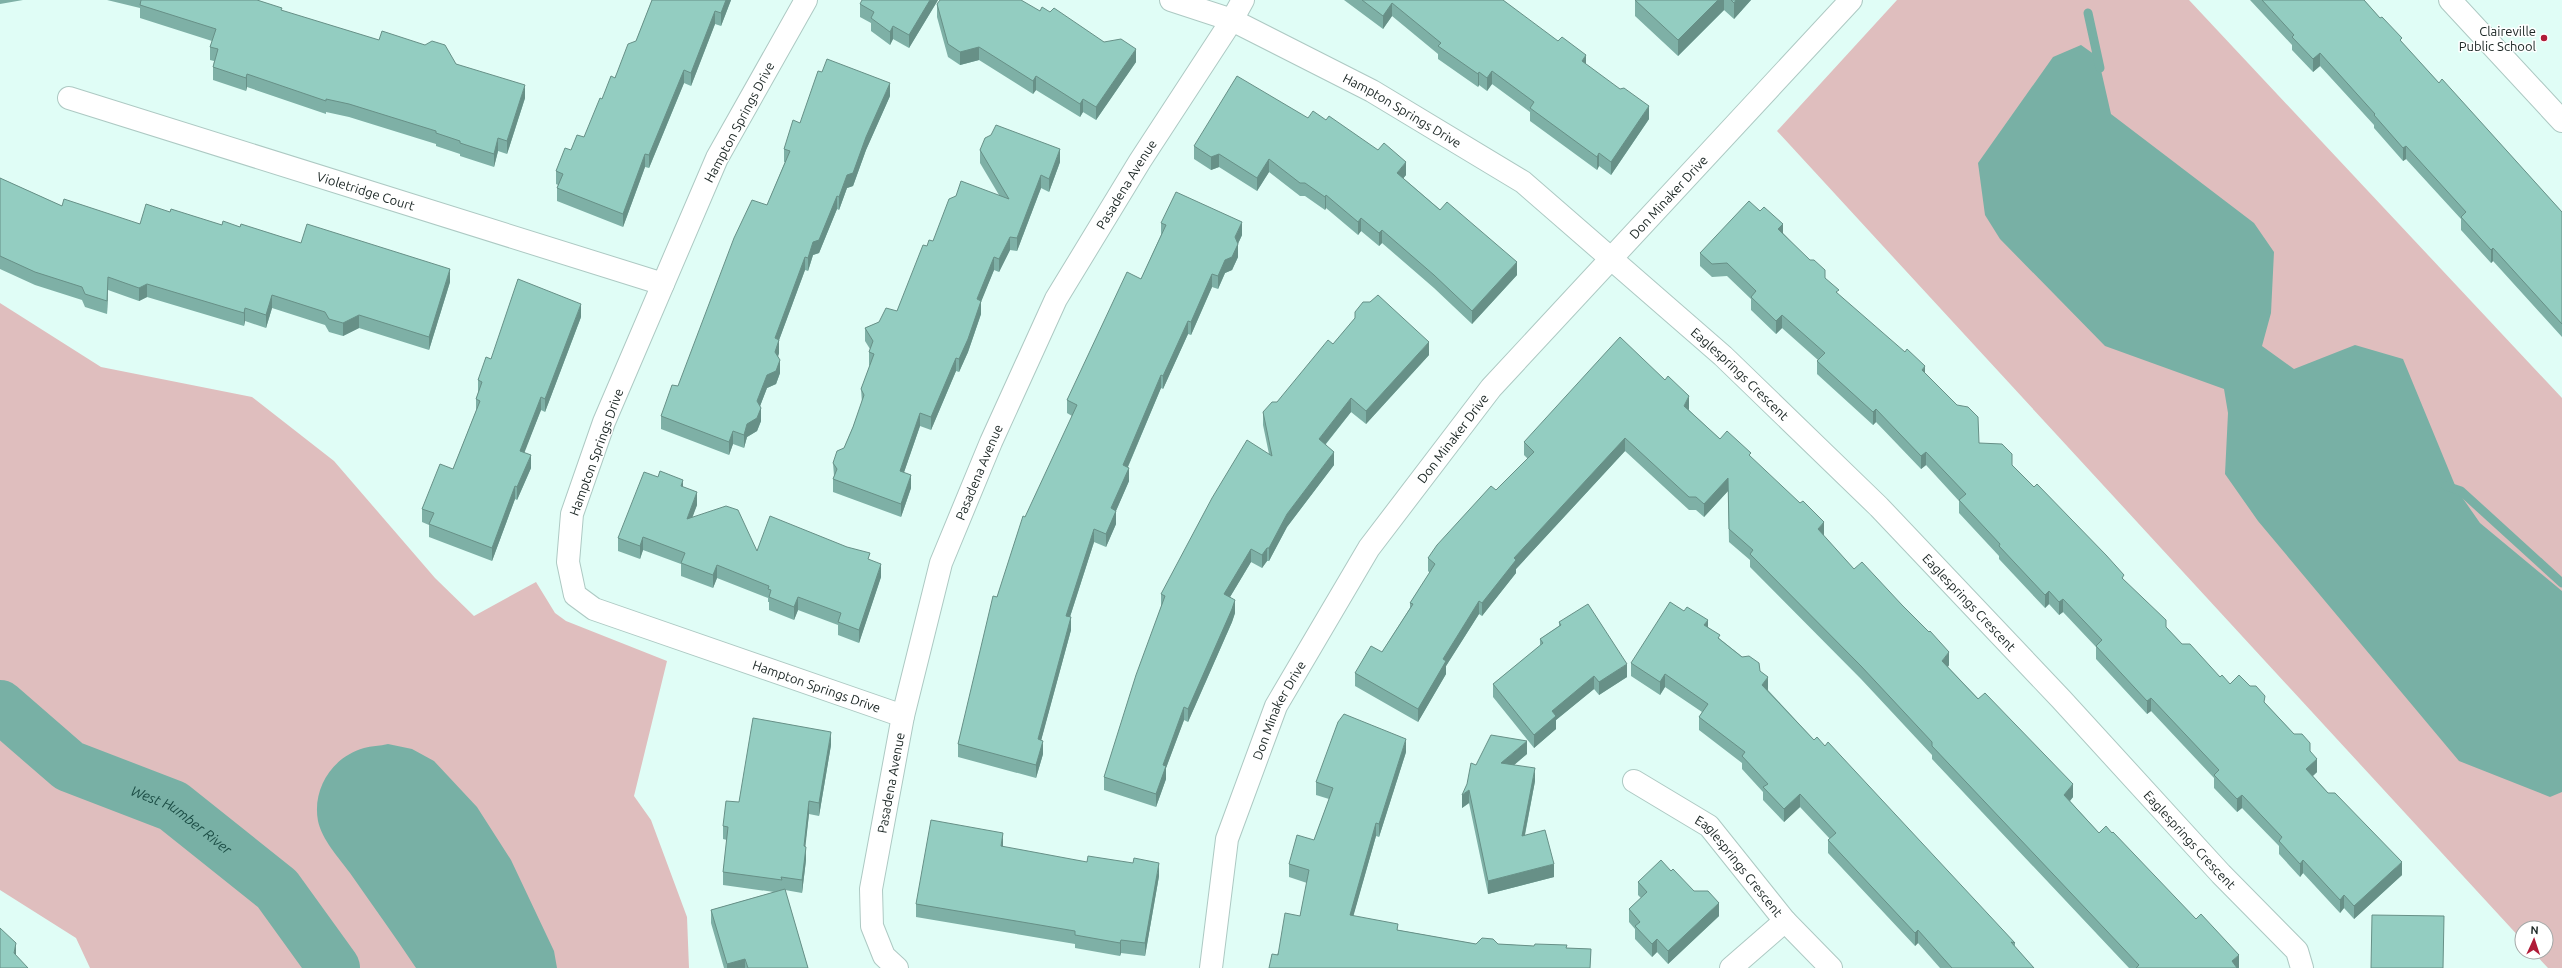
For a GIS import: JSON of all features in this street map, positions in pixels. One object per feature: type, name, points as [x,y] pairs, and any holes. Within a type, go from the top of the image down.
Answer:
[{"type":"street","name":"Hampton Springs Drive","points":[[806,0],[717,158],[604,422],[572,514],[568,562],[576,595],[594,610],[903,716]]},
{"type":"street","name":"Hampton Springs Drive","points":[[1171,0],[1232,20],[1372,91],[1523,182],[1611,258]]},
{"type":"street","name":"Pasadena Avenue","points":[[897,968],[884,956],[872,926],[871,889],[903,716],[941,563],[991,442],[1056,299],[1140,161],[1232,20],[1243,0]]},
{"type":"street","name":"Don Minaker Drive","points":[[1211,968],[1227,839],[1276,706],[1369,548],[1491,388],[1850,0]]},
{"type":"street","points":[[2450,0],[2562,120]]},
{"type":"street","name":"Violetridge Court","points":[[69,98],[663,284]]},
{"type":"street","name":"Eaglesprings Crescent","points":[[1611,258],[1723,356],[1879,507],[2056,693],[2221,874],[2297,951],[2302,968]]},
{"type":"street","name":"Eaglesprings Crescent","points":[[1634,781],[1709,826],[1786,921],[1832,968]]},
{"type":"street","points":[[1731,968],[1786,921]]},
{"type":"shaded area","points":[[1897,0],[2189,0],[2562,398],[2562,968],[2548,968],[2540,960],[2554,960],[2554,920],[2514,920],[2514,931],[1777,131]]},
{"type":"shaded area","points":[[2081,45],[2098,57],[2111,114],[2254,223],[2274,252],[2271,313],[2262,346],[2294,369],[2355,345],[2403,359],[2457,490],[2480,523],[2562,591],[2562,792],[2550,797],[2459,761],[2258,521],[2225,474],[2228,413],[2224,389],[2105,346],[2000,239],[1985,215],[1978,163],[2053,57]]},
{"type":"shaded area","points":[[0,303],[101,367],[252,397],[334,461],[435,578],[474,616],[536,582],[555,613],[566,621],[667,661],[634,796],[651,820],[687,917],[689,968],[90,968],[76,938],[0,890]]},
{"type":"shaded area","points":[[388,744],[412,749],[434,761],[477,807],[511,860],[554,951],[557,968],[416,968],[331,848],[323,835],[318,821],[318,797],[321,786],[334,767],[342,759],[353,752],[367,747]]},
{"type":"building","points":[[141,0],[257,0],[282,8],[281,10],[379,40],[382,31],[425,45],[432,41],[445,45],[456,64],[525,85],[507,141],[498,138],[494,154],[460,143],[460,141],[436,133],[436,131],[349,104],[326,99],[326,101],[247,74],[246,78],[213,67],[218,49],[210,47],[216,29],[140,5]]},
{"type":"building","points":[[652,0],[726,0],[721,13],[715,11],[691,73],[684,70],[649,155],[645,154],[623,214],[557,188],[563,174],[556,171],[565,148],[571,150],[577,135],[584,137],[611,76],[615,78],[628,44],[636,41]]},
{"type":"building","points":[[862,0],[930,0],[909,35],[893,26],[890,32],[871,18],[874,12],[860,4]]},
{"type":"building","points":[[940,0],[1021,0],[1040,11],[1042,7],[1050,12],[1054,8],[1104,42],[1121,39],[1136,49],[1096,107],[1083,99],[1080,104],[1036,76],[1033,81],[979,47],[960,52],[948,44],[937,4]]},
{"type":"building","points":[[1362,0],[1503,0],[1558,41],[1562,37],[1586,55],[1582,61],[1620,89],[1624,88],[1649,106],[1611,162],[1599,153],[1597,157],[1530,108],[1534,102],[1492,71],[1487,78],[1479,72],[1478,74],[1438,46],[1441,43],[1392,3],[1383,16]]},
{"type":"building","points":[[1635,0],[1718,0],[1678,40]]},
{"type":"building","points":[[2262,0],[2364,0],[2380,18],[2382,17],[2402,38],[2400,40],[2439,83],[2442,79],[2562,212],[2562,324],[2493,248],[2491,250],[2461,217],[2466,212],[2406,146],[2403,148],[2374,115],[2375,114],[2320,53],[2313,59],[2292,37],[2294,35]]},
{"type":"building","points":[[827,59],[890,83],[866,137],[853,173],[847,175],[839,197],[837,196],[819,240],[813,242],[808,258],[805,257],[775,338],[779,340],[775,352],[780,360],[776,371],[767,375],[757,401],[761,408],[757,418],[747,424],[744,435],[733,431],[729,442],[661,416],[672,385],[678,386],[734,238],[752,200],[767,205],[790,151],[784,149],[793,120],[800,123],[818,71],[822,72]]},
{"type":"building","points":[[1237,76],[1308,118],[1313,111],[1326,120],[1329,116],[1378,150],[1384,143],[1406,162],[1397,173],[1440,210],[1447,202],[1517,262],[1472,311],[1434,275],[1382,230],[1379,233],[1361,218],[1358,222],[1326,195],[1325,197],[1305,183],[1300,183],[1269,159],[1257,178],[1219,154],[1211,157],[1194,146]]},
{"type":"building","points":[[996,125],[1060,149],[1049,179],[1041,175],[1017,238],[1010,237],[999,259],[994,257],[977,299],[981,301],[968,339],[959,359],[956,358],[931,417],[920,413],[900,471],[911,475],[901,504],[833,479],[837,469],[833,463],[837,451],[844,448],[853,427],[864,395],[861,389],[874,354],[869,352],[873,341],[865,328],[879,322],[886,308],[897,311],[923,245],[927,246],[929,240],[933,241],[949,199],[956,196],[961,181],[1009,199],[980,150],[985,138],[991,135]]},
{"type":"building","points":[[0,178],[62,206],[64,199],[140,224],[146,204],[170,212],[171,209],[222,225],[223,221],[240,227],[241,224],[301,243],[307,224],[450,269],[429,337],[359,315],[343,323],[329,319],[325,312],[272,295],[266,315],[245,308],[244,313],[147,284],[139,288],[108,277],[107,301],[85,294],[82,287],[35,272],[0,256]]},
{"type":"building","points":[[1176,192],[1242,222],[1235,237],[1238,244],[1232,257],[1225,260],[1218,276],[1212,274],[1191,322],[1188,321],[1163,376],[1161,375],[1123,465],[1129,468],[1111,508],[1116,511],[1106,534],[1094,529],[1066,616],[1071,617],[1038,739],[1043,741],[1036,765],[958,744],[993,596],[997,597],[1023,516],[1025,517],[1077,405],[1067,400],[1127,272],[1141,279],[1166,225],[1161,223]]},
{"type":"building","points":[[1749,201],[1760,211],[1764,207],[1783,224],[1778,229],[1810,260],[1814,260],[1825,270],[1825,278],[1839,290],[1836,292],[1905,352],[1907,349],[1925,366],[1922,370],[1957,405],[1968,407],[1978,417],[1979,443],[2002,444],[2012,454],[2012,465],[2034,487],[2037,484],[2106,555],[2124,575],[2122,578],[2166,620],[2166,627],[2182,644],[2190,644],[2220,677],[2222,675],[2230,684],[2239,675],[2250,686],[2256,686],[2265,696],[2264,702],[2294,734],[2302,734],[2310,743],[2310,751],[2317,759],[2306,769],[2328,793],[2335,793],[2402,862],[2354,906],[2344,895],[2340,900],[2303,860],[2300,864],[2279,841],[2282,837],[2242,795],[2237,799],[2214,775],[2219,770],[2151,698],[2147,701],[2096,646],[2102,640],[2063,599],[2059,602],[2049,591],[2045,595],[1999,546],[2000,544],[1959,500],[1966,494],[1926,452],[1921,456],[1876,409],[1873,412],[1817,361],[1825,353],[1782,315],[1776,321],[1751,297],[1756,291],[1727,263],[1712,264],[1700,253]]},
{"type":"building","points":[[518,279],[581,304],[545,399],[541,397],[520,451],[531,455],[517,487],[515,486],[492,548],[429,524],[434,513],[422,509],[440,464],[453,469],[480,401],[476,399],[482,382],[478,380],[486,357],[491,359]]},
{"type":"building","points":[[1378,295],[1429,342],[1366,411],[1351,398],[1319,439],[1334,452],[1287,514],[1269,548],[1267,548],[1262,555],[1251,549],[1224,594],[1235,600],[1232,609],[1188,709],[1184,707],[1163,765],[1166,766],[1156,794],[1104,777],[1136,675],[1165,596],[1161,594],[1212,498],[1247,440],[1272,456],[1263,412],[1272,402],[1277,402],[1328,340],[1333,344],[1355,318],[1355,312],[1363,302],[1370,302]]},
{"type":"building","points":[[1620,337],[1665,380],[1668,376],[1689,396],[1684,406],[1720,439],[1727,431],[1751,453],[1749,455],[1800,503],[1803,501],[1824,522],[1818,529],[1854,569],[1862,562],[1949,652],[1942,661],[1978,699],[1985,693],[2073,784],[2064,795],[2099,833],[2106,826],[2112,833],[2113,832],[2196,919],[2201,914],[2239,955],[2232,961],[2237,968],[2136,968],[2139,965],[1932,746],[1932,742],[1861,666],[1750,554],[1753,550],[1729,529],[1728,478],[1704,504],[1696,497],[1689,497],[1625,438],[1514,558],[1516,560],[1482,603],[1479,601],[1443,659],[1446,661],[1418,709],[1355,673],[1371,646],[1382,652],[1413,604],[1410,603],[1435,564],[1428,558],[1437,545],[1491,486],[1496,490],[1534,452],[1524,442]]},
{"type":"building","points":[[660,471],[683,480],[681,486],[697,492],[687,519],[726,506],[738,510],[757,551],[770,516],[847,547],[870,553],[868,559],[881,564],[859,630],[838,622],[841,613],[798,597],[794,607],[769,597],[771,590],[768,589],[769,586],[717,565],[713,575],[681,563],[685,553],[643,537],[640,546],[618,538],[644,472],[658,477]]},
{"type":"building","points":[[1670,602],[1684,611],[1687,607],[1708,620],[1704,625],[1720,635],[1718,638],[1742,657],[1749,656],[1759,663],[1760,671],[1768,677],[1762,685],[1814,740],[1817,737],[1825,746],[1828,742],[2015,943],[2011,942],[2034,968],[1952,968],[1918,930],[1915,933],[1828,840],[1836,833],[1800,794],[1784,809],[1763,787],[1768,784],[1742,756],[1745,752],[1699,717],[1708,704],[1665,674],[1660,682],[1631,663]]},
{"type":"building","points":[[1588,604],[1627,664],[1599,682],[1594,676],[1552,711],[1556,716],[1534,735],[1493,684],[1543,643],[1540,639],[1561,625],[1559,622]]},
{"type":"building","points":[[1344,714],[1406,739],[1379,824],[1376,823],[1350,915],[1398,924],[1397,930],[1476,944],[1482,938],[1493,939],[1498,944],[1534,946],[1535,944],[1567,945],[1566,948],[1591,949],[1590,968],[1269,968],[1272,954],[1278,955],[1285,913],[1300,916],[1309,870],[1289,864],[1297,835],[1314,840],[1333,788],[1316,782],[1338,722]]},
{"type":"building","points":[[753,718],[831,732],[819,803],[809,801],[802,880],[781,877],[782,880],[723,872],[728,827],[723,826],[726,801],[739,802]]},
{"type":"building","points":[[1491,735],[1527,741],[1501,763],[1535,768],[1522,836],[1545,830],[1554,864],[1488,881],[1469,790],[1462,795],[1467,784],[1471,763],[1476,765]]},
{"type":"building","points":[[931,820],[1003,833],[1001,846],[1087,862],[1088,856],[1133,863],[1134,858],[1159,863],[1145,943],[1121,940],[1120,943],[1075,935],[1075,931],[916,904]]},
{"type":"building","points":[[1661,860],[1671,871],[1673,869],[1694,891],[1708,891],[1719,903],[1668,951],[1657,939],[1652,944],[1635,926],[1640,922],[1629,909],[1647,892],[1638,882]]},
{"type":"building","points":[[785,889],[808,968],[748,968],[745,959],[727,964],[711,910]]},
{"type":"building","points":[[2372,915],[2444,916],[2443,968],[2371,968]]},
{"type":"building","points":[[0,928],[16,943],[14,953],[28,968],[0,968]]},
{"type":"waterway","points":[[2088,13],[2100,68]]},
{"type":"waterway","points":[[2446,486],[2461,491],[2562,583]]},
{"type":"waterway","name":"West Humber River","points":[[0,706],[69,766],[173,806],[277,889],[334,968]]},
{"type":"place","name":"Claireville Public School","points":[[2544,38]]}]
